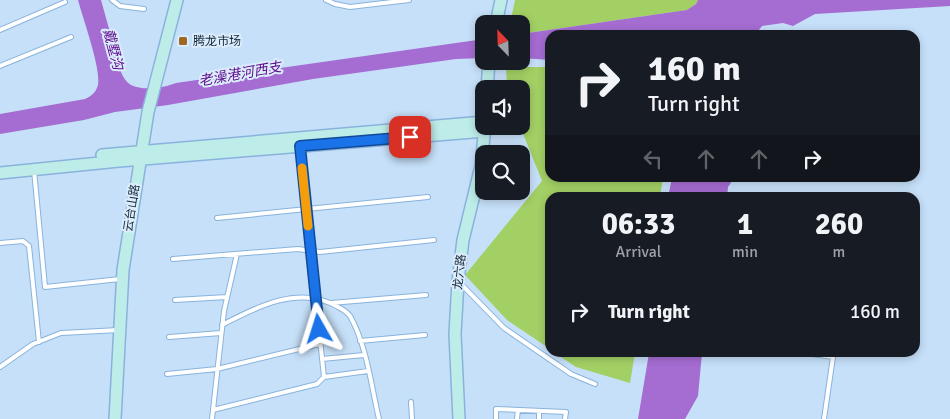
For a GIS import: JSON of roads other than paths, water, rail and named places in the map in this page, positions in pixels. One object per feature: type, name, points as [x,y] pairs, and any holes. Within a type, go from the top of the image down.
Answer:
[{"type":"street","name":"云台山路","points":[[115,419],[122,279],[140,155],[148,112],[177,0]]},
{"type":"street","points":[[498,15],[500,0]]},
{"type":"street","points":[[0,166],[475,127]]},
{"type":"street","points":[[0,173],[140,155],[300,146],[475,127]]},
{"type":"street","name":"龙六路","points":[[459,419],[455,334],[458,281],[463,240],[481,166],[483,135]]},
{"type":"lane","points":[[112,0],[120,6],[144,9]]},
{"type":"lane","points":[[326,0],[350,7],[409,0]]},
{"type":"lane","points":[[0,30],[65,2]]},
{"type":"lane","points":[[0,66],[71,37]]},
{"type":"lane","points":[[300,146],[324,377]]},
{"type":"lane","points":[[34,170],[45,287],[122,279]]},
{"type":"lane","points":[[217,218],[428,197]]},
{"type":"lane","points":[[173,260],[298,248],[320,252],[434,240]]},
{"type":"lane","points":[[0,243],[23,241],[29,246],[39,342]]},
{"type":"lane","points":[[212,419],[222,325],[237,254]]},
{"type":"lane","points":[[458,281],[504,328],[545,356]]},
{"type":"lane","points":[[331,303],[426,295]]},
{"type":"lane","points":[[175,300],[227,297]]},
{"type":"lane","points":[[222,325],[257,307],[287,299],[315,298],[331,303],[349,314],[360,341],[379,419]]},
{"type":"lane","points":[[1,366],[39,342],[60,333],[119,330]]},
{"type":"lane","points":[[170,337],[221,333]]},
{"type":"lane","points":[[360,341],[425,335]]},
{"type":"lane","points":[[167,374],[218,369],[320,344]]},
{"type":"lane","points":[[322,359],[364,355]]},
{"type":"lane","points":[[546,357],[571,374],[595,384]]},
{"type":"lane","points":[[824,419],[833,357]]},
{"type":"lane","points":[[213,410],[317,384],[324,377],[368,371]]},
{"type":"lane","points":[[410,402],[412,419]]},
{"type":"lane","points":[[496,419],[496,410],[566,412],[566,419]]},
{"type":"lane","points":[[517,419],[518,410]]},
{"type":"lane","points":[[539,411],[539,419]]},
{"type":"water","points":[[78,0],[101,0],[122,74],[129,84],[141,88],[160,87],[176,83],[475,40],[475,58],[456,59],[313,79],[168,105],[115,112],[84,120],[0,134],[0,114],[85,99],[92,95],[98,85],[98,77],[91,43]]},
{"type":"water","points":[[698,0],[950,0],[950,6],[815,14],[793,26],[783,23],[762,26],[759,30],[549,30],[687,10],[696,4]]},
{"type":"water","points":[[545,31],[545,60],[530,59],[530,33]]},
{"type":"water","points":[[671,182],[731,182],[728,192],[669,192]]},
{"type":"water","points":[[648,357],[702,357],[698,396],[685,419],[638,419]]},
{"type":"place","name":"腾龙市场","points":[[183,41]]},
{"type":"water label","name":"戴墅沟","points":[[113,49]]},
{"type":"water label","name":"老澡港河西支","points":[[240,74]]}]
